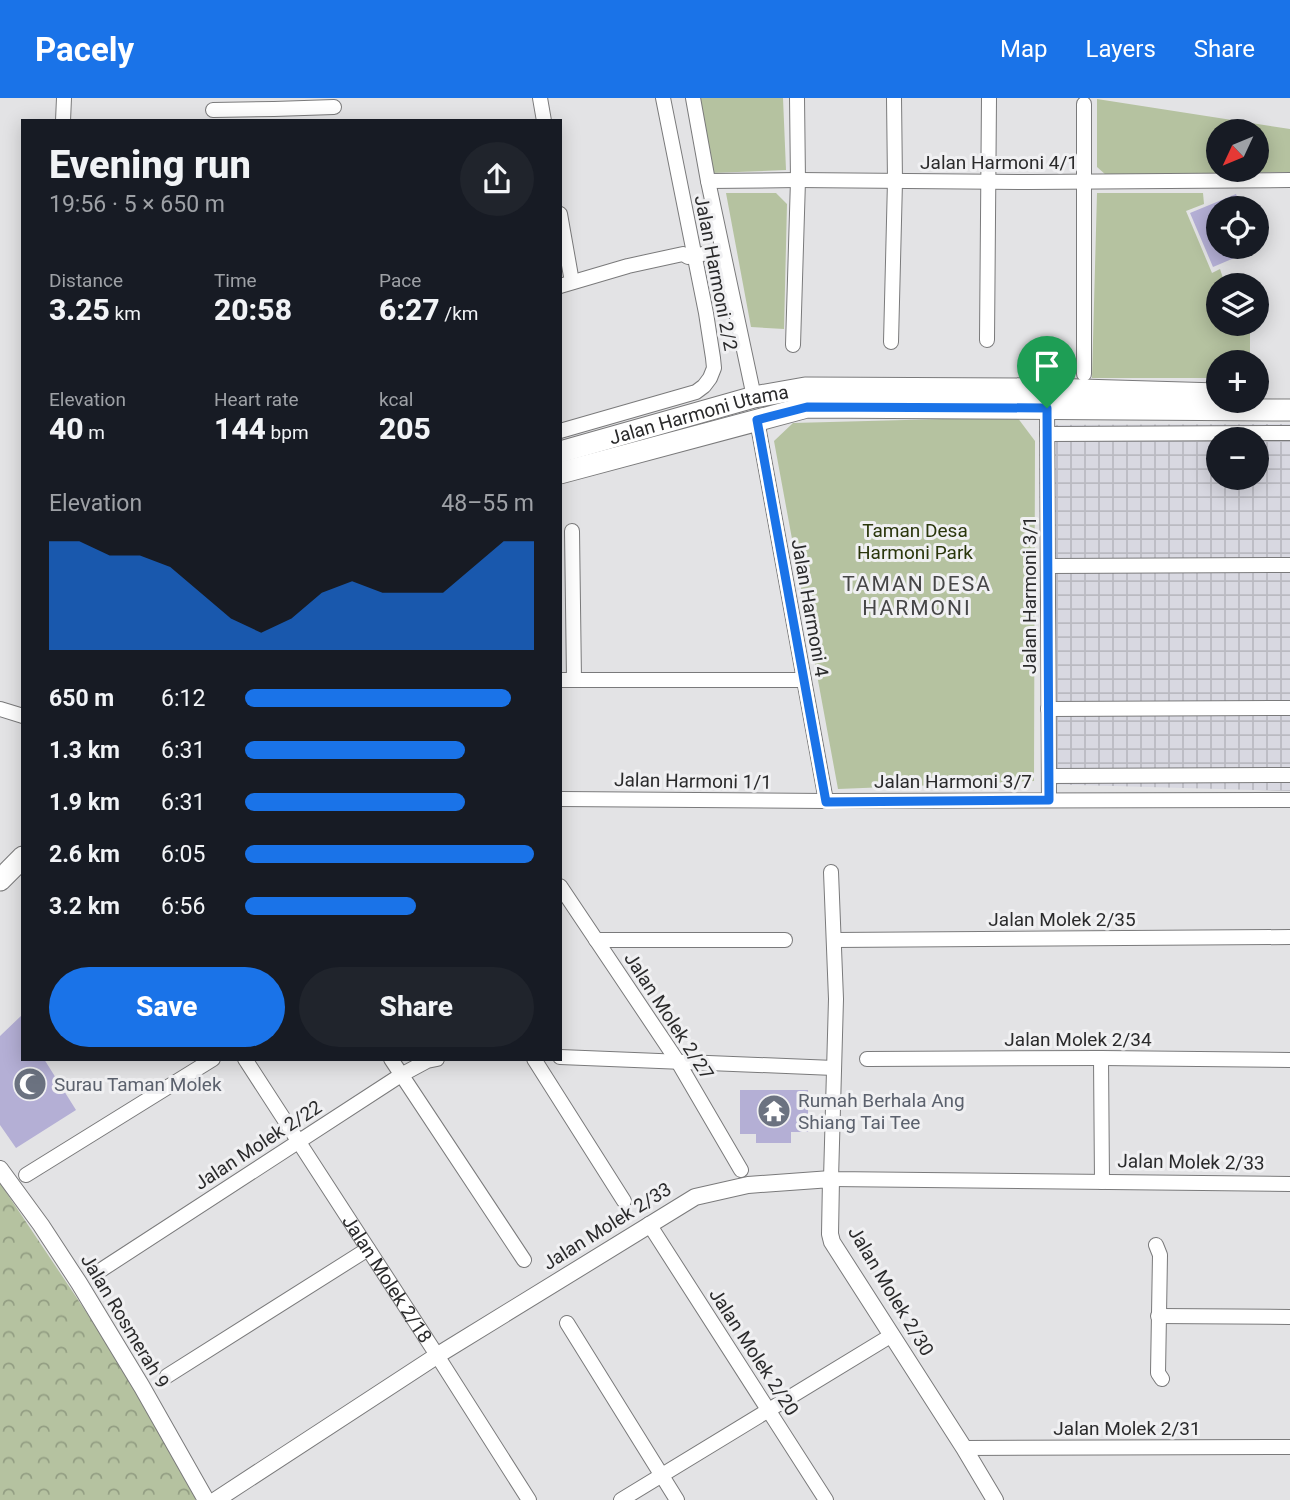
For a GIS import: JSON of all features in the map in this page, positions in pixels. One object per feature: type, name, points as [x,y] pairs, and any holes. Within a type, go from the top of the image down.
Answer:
[{"type":"main road","name":"Jalan Harmoni Utama","points":[[562,451],[754,397],[805,388],[1290,410]]},
{"type":"main road","name":"Jalan Harmoni Utama","points":[[562,471],[807,407],[1206,394]]},
{"type":"main road","points":[[1269,395],[1290,395]]},
{"type":"main road","points":[[0,880],[21,859]]},
{"type":"street","points":[[63,119],[64,98]]},
{"type":"street","points":[[540,98],[544,119]]},
{"type":"street","name":"Jalan Harmoni 2/2","points":[[562,430],[696,392],[710,378],[714,368],[706,313],[689,253],[663,98]]},
{"type":"street","points":[[692,98],[754,397]]},
{"type":"street","points":[[793,345],[798,180],[797,98]]},
{"type":"street","points":[[891,341],[894,98]]},
{"type":"street","points":[[987,340],[989,98]]},
{"type":"street","points":[[1084,104],[1084,374]]},
{"type":"street","points":[[213,109],[334,108]]},
{"type":"street","name":"Jalan Harmoni 4/1","points":[[708,181],[1290,180]]},
{"type":"street","points":[[562,237],[566,284],[628,266],[722,246]]},
{"type":"street","name":"Jalan Harmoni 3/1","points":[[1047,398],[1049,800]]},
{"type":"street","name":"Jalan Harmoni 4","points":[[757,420],[826,802]]},
{"type":"street","points":[[1047,434],[1290,433]]},
{"type":"street","points":[[572,531],[567,680],[804,680]]},
{"type":"street","points":[[1048,566],[1290,565]]},
{"type":"street","points":[[1048,709],[1290,708]]},
{"type":"street","points":[[0,709],[21,715]]},
{"type":"street","points":[[1049,776],[1290,775]]},
{"type":"street","name":"Jalan Harmoni 1/1","points":[[562,799],[826,802]]},
{"type":"street","name":"Jalan Harmoni 3/7","points":[[826,802],[1290,800]]},
{"type":"street","name":"Jalan Molek 2/30","points":[[831,872],[835,999],[832,1242],[995,1500]]},
{"type":"street","name":"Jalan Molek 2/27","points":[[562,889],[678,1062],[741,1170]]},
{"type":"street","name":"Jalan Molek 2/35","points":[[834,940],[1290,937]]},
{"type":"street","points":[[596,940],[785,940]]},
{"type":"street","points":[[562,1057],[834,1068]]},
{"type":"street","points":[[1101,1058],[1102,1182]]},
{"type":"street","name":"Jalan Molek 2/34","points":[[867,1059],[1290,1060]]},
{"type":"street","points":[[26,1175],[210,1061]]},
{"type":"street","name":"Jalan Molek 2/18","points":[[246,1061],[529,1500]]},
{"type":"street","points":[[392,1061],[524,1260]]},
{"type":"street","name":"Jalan Molek 2/22","points":[[101,1270],[401,1074],[427,1061]]},
{"type":"street","points":[[535,1061],[624,1201]]},
{"type":"street","name":"Jalan Rosmerah 9","points":[[0,1169],[79,1283],[206,1500]]},
{"type":"street","name":"Jalan Molek 2/33","points":[[216,1500],[438,1355],[695,1197],[748,1185],[831,1180],[1290,1184]]},
{"type":"street","name":"Jalan Molek 2/20","points":[[649,1224],[826,1500]]},
{"type":"street","points":[[1156,1245],[1160,1255],[1158,1373],[1162,1379]]},
{"type":"street","points":[[167,1376],[368,1249]]},
{"type":"street","points":[[1158,1315],[1290,1317]]},
{"type":"street","points":[[567,1323],[677,1500]]},
{"type":"street","points":[[621,1500],[892,1335]]},
{"type":"street","name":"Jalan Molek 2/31","points":[[964,1448],[1290,1447]]},
{"type":"shaded area","points":[[1290,424],[1290,791],[1042,784],[1039,425]]},
{"type":"green space","points":[[700,98],[783,98],[786,170],[711,173]]},
{"type":"green space","points":[[1097,99],[1226,119],[1206,119],[1206,173],[1106,175],[1097,167]]},
{"type":"green space","points":[[1269,126],[1290,129],[1290,172],[1269,172]]},
{"type":"green space","points":[[726,193],[776,193],[787,204],[784,329],[751,327]]},
{"type":"green space","points":[[1097,193],[1203,193],[1204,204],[1186,211],[1212,273],[1206,273],[1206,336],[1250,336],[1250,350],[1206,350],[1206,378],[1092,378]]},
{"type":"green space","name":"Taman Desa Harmoni Park","points":[[1017,417],[1035,441],[1034,781],[838,789],[774,441],[793,423]]},
{"type":"green space","points":[[0,1183],[121,1364],[197,1495],[195,1500],[0,1500]]},
{"type":"building","points":[[1206,206],[1206,251],[1190,213]]},
{"type":"building","points":[[1210,259],[1232,259],[1213,267]]},
{"type":"building","name":"Surau Taman Molek","points":[[21,1016],[21,1061],[45,1061],[76,1110],[16,1148],[0,1125],[0,1036]]},
{"type":"building","name":"Rumah Berhala Ang Shiang Tai Tee","points":[[740,1090],[808,1090],[808,1132],[791,1132],[791,1143],[756,1143],[756,1134],[740,1134]]},
{"type":"place","name":"Surau Taman Molek","points":[[30,1084]]},
{"type":"place","name":"Rumah Berhala Ang Shiang Tai Tee","points":[[774,1111]]},
{"type":"district","name":"TAMAN DESA HARMONI","points":[[917,596]]},
{"type":"route","points":[[807,407],[1047,408],[1049,800],[826,802],[757,420],[807,407]]}]
